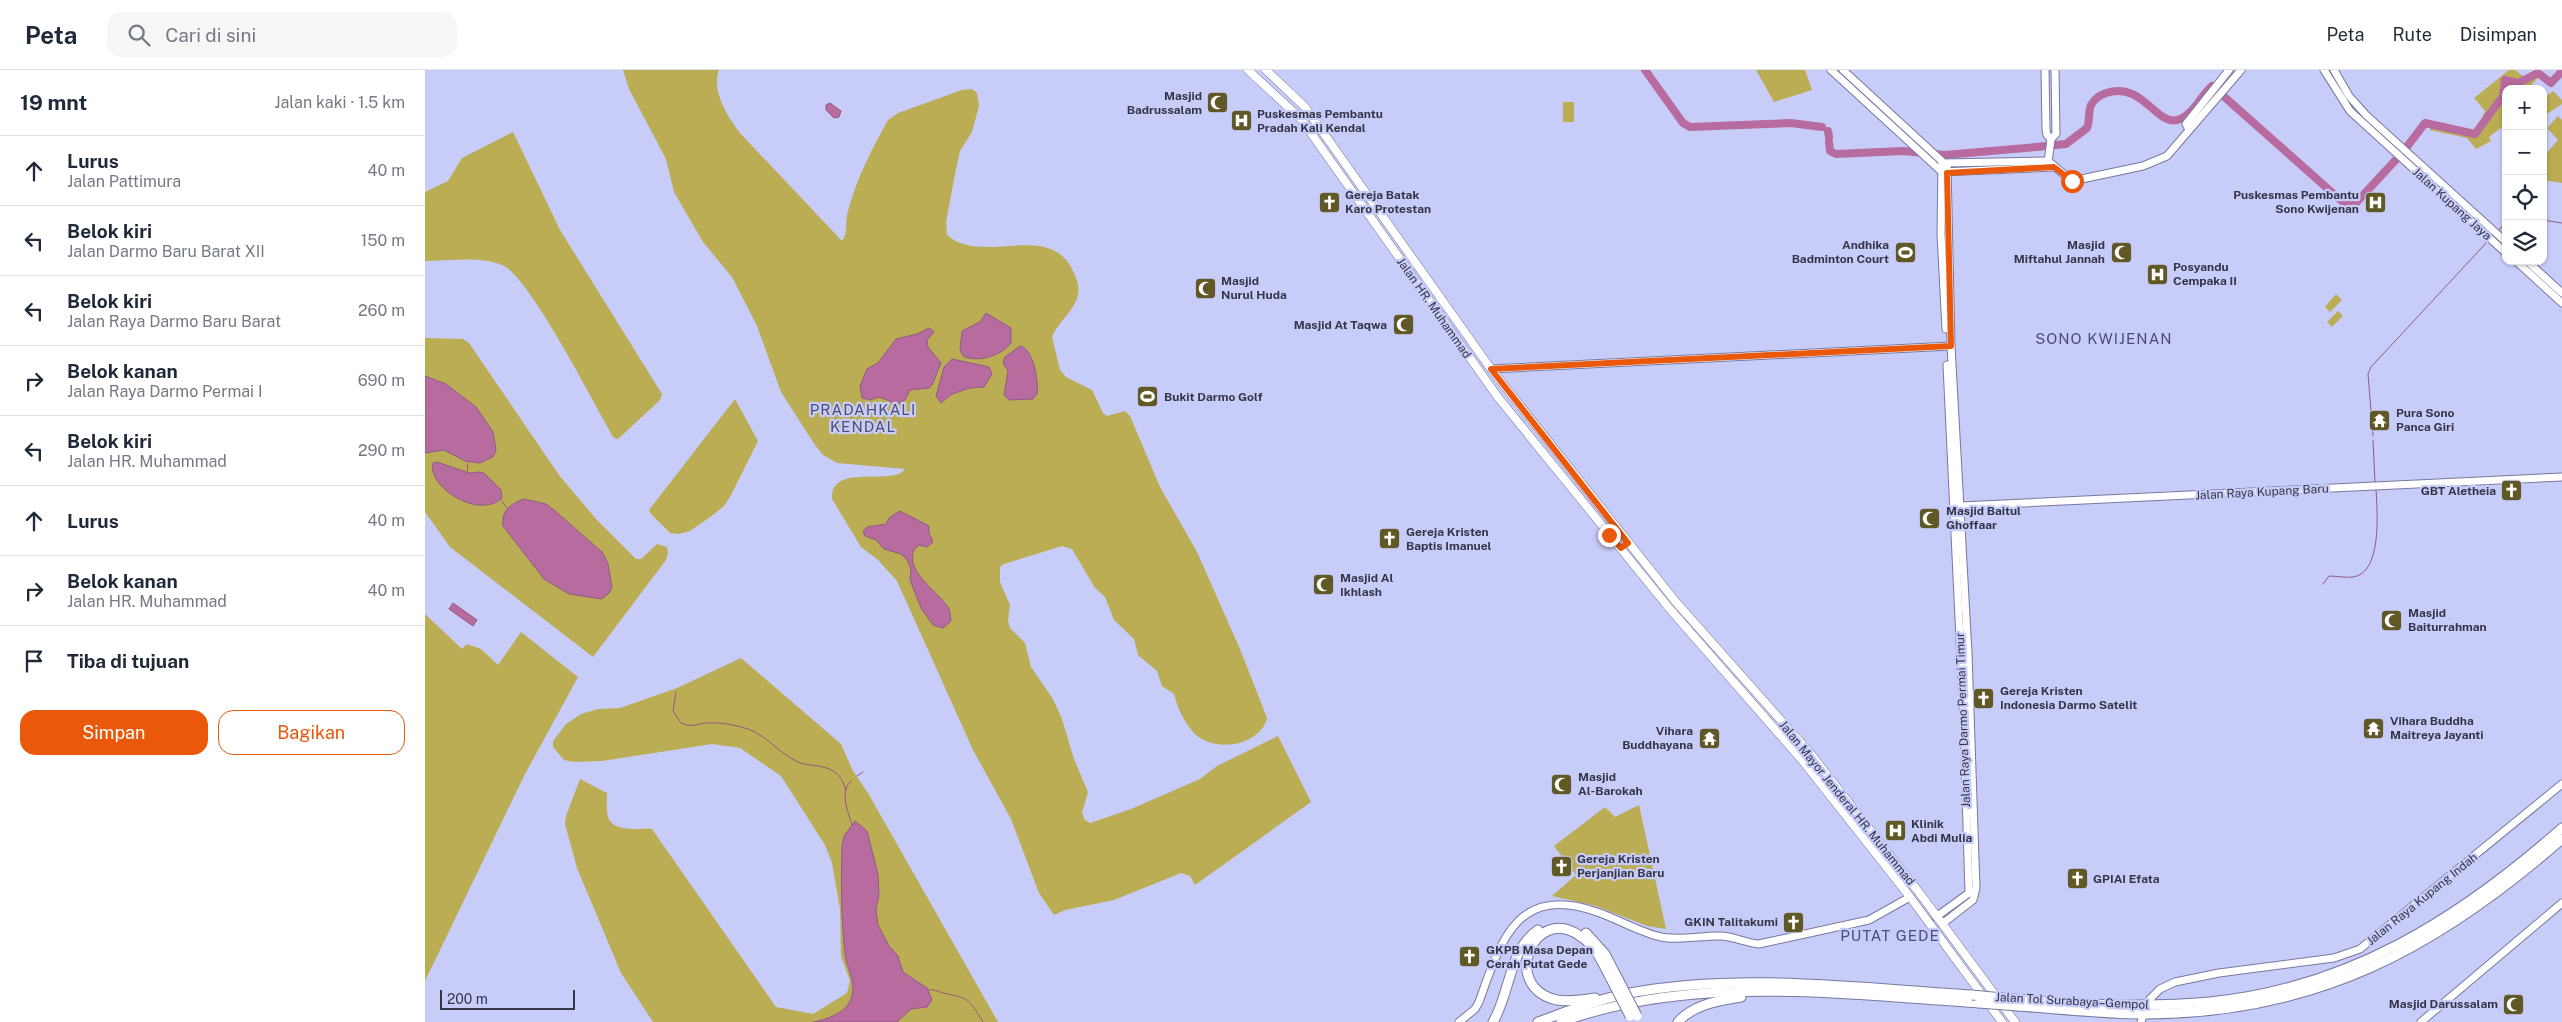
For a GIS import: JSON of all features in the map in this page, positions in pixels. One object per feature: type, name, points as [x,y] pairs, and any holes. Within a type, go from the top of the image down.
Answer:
[{"type":"highway","name":"Jalan Tol Surabaya–Gempol","points":[[1561,1022],[1632,1003],[1676,996],[1768,992],[1979,1003],[2103,1004],[2208,1002],[2258,995],[2313,981],[2372,959],[2453,914],[2510,873],[2562,828]]},
{"type":"highway","name":"Jalan Tol Surabaya–Gempol","points":[[1538,1022],[1624,994],[1716,984],[1794,984],[1972,995],[2015,1002],[2124,1014],[2193,1012],[2272,1001],[2325,987],[2381,964],[2444,930],[2520,876],[2562,839]]},
{"type":"highway","points":[[1493,1022],[1505,995],[1517,955],[1537,930],[1555,924],[1574,926],[1595,940],[1635,1019]]},
{"type":"highway","points":[[1615,979],[1593,947],[1572,931],[1554,929],[1543,934],[1529,949],[1526,968],[1531,981],[1547,996],[1559,1000],[1580,1000],[1624,994]]},
{"type":"highway","points":[[1678,1022],[1691,1010],[1702,1006],[1768,992]]},
{"type":"main road","name":"Jalan HR. Muhammad","points":[[1248,70],[1301,119],[1375,226],[1508,410],[1621,548]]},
{"type":"main road","name":"Jalan HR. Muhammad","points":[[1267,71],[1305,106],[1392,232],[1491,369],[1612,522]]},
{"type":"main road","points":[[1260,81],[1267,71]]},
{"type":"main road","points":[[1375,226],[1384,220]]},
{"type":"main road","points":[[1385,238],[1392,232]]},
{"type":"main road","points":[[1440,317],[1449,311]]},
{"type":"main road","name":"Jalan Mayor Jenderal HR. Muhammad","points":[[1612,522],[1681,609],[1810,753],[1937,917],[2015,1022]]},
{"type":"main road","points":[[1621,548],[1628,543]]},
{"type":"main road","name":"Jalan Mayor Jenderal HR. Muhammad","points":[[1621,548],[1733,682],[1802,760],[1910,897],[2002,1022]]},
{"type":"main road","points":[[1802,760],[1810,753]]},
{"type":"street","points":[[1831,70],[1914,148],[1944,173],[2050,165]]},
{"type":"street","points":[[1843,70],[1942,161],[2050,165],[2072,181],[2148,164],[2167,156],[2241,70]]},
{"type":"street","points":[[2045,70],[2046,134],[2051,143]]},
{"type":"street","points":[[2050,165],[2051,143],[2057,134],[2055,70]]},
{"type":"street","points":[[2189,130],[2186,124],[2229,70]]},
{"type":"street","points":[[2324,70],[2350,111],[2403,155]]},
{"type":"street","points":[[2334,70],[2358,107],[2403,155]]},
{"type":"street","name":"Jalan Kupang Jaya","points":[[2403,155],[2497,240],[2502,247]]},
{"type":"street","name":"Jalan Raya Darmo Permai Timur","points":[[1942,161],[1965,691],[1976,893],[1973,900],[1942,924]]},
{"type":"street","name":"Jalan Kupang Jaya","points":[[2497,240],[2502,241]]},
{"type":"street","points":[[2522,265],[2562,293]]},
{"type":"street","points":[[2529,265],[2533,272],[2562,303]]},
{"type":"street","points":[[1491,369],[1949,346]]},
{"type":"street","name":"Jalan Raya Kupang Baru","points":[[1958,506],[2562,477]]},
{"type":"street","name":"Jalan Raya Darmo Permai Timur","points":[[1937,917],[1969,893],[1968,749]]},
{"type":"street","name":"Jalan Raya Kupang Indah","points":[[2149,1000],[2161,989],[2175,982],[2219,973],[2334,958],[2360,949],[2562,784]]},
{"type":"street","points":[[1459,1022],[1479,1002],[1499,946],[1517,922],[1535,908],[1563,904],[1596,912],[1662,937],[1723,936],[1747,944],[1759,944],[1869,920],[1910,897]]},
{"type":"street","points":[[2421,1022],[2562,903]]},
{"type":"shaded area","name":"Bukit Darmo Golf","points":[[623,70],[719,70],[717,86],[719,95],[735,127],[842,241],[855,188],[870,153],[888,120],[898,113],[962,90],[972,89],[977,93],[979,106],[972,132],[960,151],[956,169],[946,222],[947,235],[961,243],[977,247],[1031,245],[1047,248],[1061,255],[1072,269],[1078,285],[1078,295],[1074,306],[1052,337],[1060,370],[1066,377],[1092,390],[1103,413],[1107,416],[1125,411],[1130,416],[1160,487],[1197,552],[1240,649],[1267,718],[1263,728],[1256,735],[1236,744],[1225,745],[1204,740],[1195,734],[1188,725],[1179,710],[1174,694],[1162,686],[1157,671],[1138,655],[1134,639],[1114,620],[1105,597],[1095,588],[1072,549],[1062,546],[1004,564],[1000,567],[1000,582],[1010,605],[1008,620],[1010,628],[1025,643],[1031,667],[1053,699],[1062,719],[1074,759],[1088,792],[1082,813],[1085,820],[1090,823],[1131,809],[1200,779],[1217,766],[1278,736],[1311,802],[1195,885],[1190,876],[1181,873],[1114,900],[1065,910],[1054,915],[1039,893],[1011,819],[973,750],[897,581],[878,560],[861,547],[832,499],[834,488],[841,481],[851,478],[888,476],[898,474],[905,469],[837,463],[823,455],[815,445],[781,392],[757,326],[732,277],[703,242],[674,192],[666,159],[629,89]]},
{"type":"shaded area","points":[[1756,70],[1805,70],[1812,90],[1774,102]]},
{"type":"shaded area","points":[[2509,70],[2515,70],[2524,77],[2531,72],[2538,78],[2531,85],[2502,85],[2502,127],[2489,137],[2491,141],[2476,149],[2467,138],[2430,130],[2432,121],[2471,131],[2479,125],[2485,111],[2474,98]]},
{"type":"shaded area","points":[[2553,91],[2562,100],[2562,104],[2547,114],[2547,96]]},
{"type":"shaded area","points":[[1563,102],[1574,102],[1574,122],[1563,122]]},
{"type":"shaded area","points":[[830,103],[841,111],[839,117],[834,118],[826,110],[826,105]]},
{"type":"shaded area","points":[[2558,116],[2562,120],[2562,183],[2547,181],[2547,152],[2558,140],[2547,128]]},
{"type":"shaded area","points":[[513,132],[560,230],[662,394],[660,400],[618,439],[614,438],[544,316],[514,274],[502,265],[493,262],[464,260],[425,261],[425,192],[448,181],[462,158]]},
{"type":"shaded area","points":[[2336,294],[2342,300],[2330,312],[2325,307]]},
{"type":"shaded area","points":[[2338,311],[2343,316],[2332,327],[2327,322]]},
{"type":"shaded area","points":[[986,313],[1011,328],[1011,343],[1001,352],[989,357],[975,359],[963,356],[960,350],[962,331],[980,322]]},
{"type":"shaded area","points":[[929,328],[934,332],[927,340],[928,347],[941,363],[932,385],[929,388],[910,390],[905,400],[897,404],[879,397],[870,400],[862,398],[860,386],[867,369],[878,363],[896,339],[917,334]]},
{"type":"shaded area","points":[[425,338],[463,339],[469,343],[559,475],[596,519],[636,559],[641,559],[657,544],[667,547],[666,560],[593,657],[450,547],[425,512]]},
{"type":"shaded area","points":[[1020,346],[1025,348],[1032,359],[1037,381],[1037,394],[1033,399],[1009,400],[1004,395],[1008,371],[1003,363],[1005,357]]},
{"type":"shaded area","points":[[952,359],[989,367],[992,374],[984,387],[970,388],[952,394],[941,403],[936,396],[944,367]]},
{"type":"shaded area","points":[[425,376],[446,384],[476,407],[493,432],[496,450],[493,457],[480,463],[465,461],[444,450],[425,453]]},
{"type":"shaded area","points":[[735,399],[758,441],[724,506],[690,531],[679,534],[670,533],[649,510]]},
{"type":"shaded area","points":[[437,462],[469,473],[484,473],[501,490],[502,498],[492,504],[481,505],[468,503],[457,498],[438,482],[433,472],[433,463]]},
{"type":"shaded area","points":[[524,499],[546,504],[602,552],[608,564],[612,587],[609,593],[602,599],[569,594],[544,579],[503,526],[503,516],[507,509]]},
{"type":"shaded area","points":[[900,511],[929,526],[929,533],[933,542],[927,547],[919,545],[915,548],[912,556],[913,564],[922,579],[949,609],[951,621],[943,628],[933,625],[921,608],[910,580],[911,569],[907,560],[901,554],[884,549],[876,540],[865,536],[863,532],[867,527],[886,524],[890,517]]},
{"type":"shaded area","points":[[453,603],[477,620],[473,626],[449,609]]},
{"type":"shaded area","points":[[425,614],[462,649],[467,644],[481,649],[498,665],[521,632],[578,677],[524,776],[425,981]]},
{"type":"shaded area","points":[[741,658],[841,744],[853,771],[868,793],[998,1022],[653,1022],[621,973],[577,868],[565,824],[566,816],[580,779],[607,793],[608,817],[615,825],[627,829],[652,829],[776,1007],[813,1014],[847,993],[850,981],[841,956],[840,909],[832,863],[825,845],[781,776],[740,748],[712,744],[602,761],[574,762],[564,760],[553,747],[553,741],[566,724],[581,714],[598,709],[620,708],[677,688]]},
{"type":"shaded area","points":[[1639,805],[1666,929],[1647,926],[1596,906],[1552,896],[1576,875],[1554,846],[1605,807],[1615,817]]},
{"type":"shaded area","points":[[855,821],[867,831],[878,874],[879,896],[876,909],[878,925],[889,946],[898,956],[903,972],[927,988],[932,1000],[927,1007],[911,1009],[897,1022],[813,1022],[824,1020],[840,1012],[848,1004],[853,993],[844,941],[841,873],[844,836]]},
{"type":"waterway","points":[[1645,70],[1683,123],[1690,127],[1791,123],[1822,127]]},
{"type":"waterway","points":[[1829,142],[1830,151],[1836,154],[1903,151],[1945,155],[2066,144],[2087,128],[2091,105],[2097,98],[2106,93],[2119,91],[2130,93],[2162,116],[2169,120],[2177,120],[2188,114],[2212,86],[2345,204],[2354,205],[2403,152],[2425,123],[2475,134],[2503,96],[2505,80],[2518,83],[2538,73],[2551,83],[2562,71]]},
{"type":"waterway","points":[[1828,131],[1829,137]]},
{"type":"waterway","points":[[2547,221],[2562,223]]},
{"type":"waterway","points":[[2498,231],[2502,226]]},
{"type":"waterway","points":[[2373,436],[2368,374],[2371,367],[2488,241]]},
{"type":"waterway","points":[[2373,440],[2375,482]]},
{"type":"waterway","points":[[467,473],[468,463]]},
{"type":"waterway","points":[[2323,584],[2329,576],[2353,577],[2363,573],[2369,564],[2374,553],[2376,539],[2376,489]]},
{"type":"waterway","points":[[500,499],[507,508]]},
{"type":"waterway","points":[[676,692],[673,711],[681,723],[691,725],[719,723],[749,729],[796,761],[825,767],[833,771],[841,779],[846,790]]},
{"type":"waterway","points":[[857,776],[863,772]]},
{"type":"waterway","points":[[851,781],[847,785],[845,796],[852,825]]},
{"type":"waterway","points":[[928,990],[936,990],[963,998],[975,1008],[983,1022]]},
{"type":"place","name":"Masjid Badrussalam","points":[[1218,103]]},
{"type":"place","name":"Puskesmas Pembantu Pradah Kali Kendal","points":[[1241,121]]},
{"type":"place","name":"Gereja Batak Karo Protestan","points":[[1329,202]]},
{"type":"place","name":"Puskesmas Pembantu Sono Kwijenan","points":[[2375,202]]},
{"type":"place","name":"Andhika Badminton Court","points":[[1905,252]]},
{"type":"place","name":"Masjid Miftahul Jannah","points":[[2121,252]]},
{"type":"place","name":"Posyandu Cempaka II","points":[[2157,274]]},
{"type":"place","name":"Masjid Nurul Huda","points":[[1205,288]]},
{"type":"place","name":"Masjid At Taqwa","points":[[1403,325]]},
{"type":"place","name":"Bukit Darmo Golf","points":[[1148,397]]},
{"type":"place","name":"Pura Sono Panca Giri","points":[[2380,420]]},
{"type":"place","name":"GBT Aletheia","points":[[2512,491]]},
{"type":"place","name":"Masjid Baitul Ghoffaar","points":[[1930,518]]},
{"type":"place","name":"Gereja Kristen Baptis Imanuel","points":[[1390,539]]},
{"type":"place","name":"Masjid Al Ikhlash","points":[[1324,585]]},
{"type":"place","name":"Masjid Baiturrahman","points":[[2392,620]]},
{"type":"place","name":"Gereja Kristen Indonesia Darmo Satelit","points":[[1984,698]]},
{"type":"place","name":"Vihara Buddha Maitreya Jayanti","points":[[2374,728]]},
{"type":"place","name":"Vihara Buddhayana","points":[[1709,738]]},
{"type":"place","name":"Masjid Al-Barokah","points":[[1562,784]]},
{"type":"place","name":"Klinik Abdi Mulia","points":[[1895,831]]},
{"type":"place","name":"Gereja Kristen Perjanjian Baru","points":[[1561,866]]},
{"type":"place","name":"GPIAI Efata","points":[[2077,879]]},
{"type":"place","name":"GKIN Talitakumi","points":[[1794,922]]},
{"type":"place","name":"GKPB Masa Depan Cerah Putat Gede","points":[[1470,957]]},
{"type":"place","name":"Masjid Darussalam","points":[[2514,1004]]},
{"type":"district","name":"SONO KWIJENAN","points":[[2104,339]]},
{"type":"district","name":"PRADAHKALI KENDAL","points":[[863,418]]},
{"type":"district","name":"PUTAT GEDE","points":[[1890,936]]},
{"type":"route","points":[[1609,535],[1621,548],[1628,543],[1491,369],[1951,346],[1947,173],[2054,167],[2068,180],[2072,181]]}]
